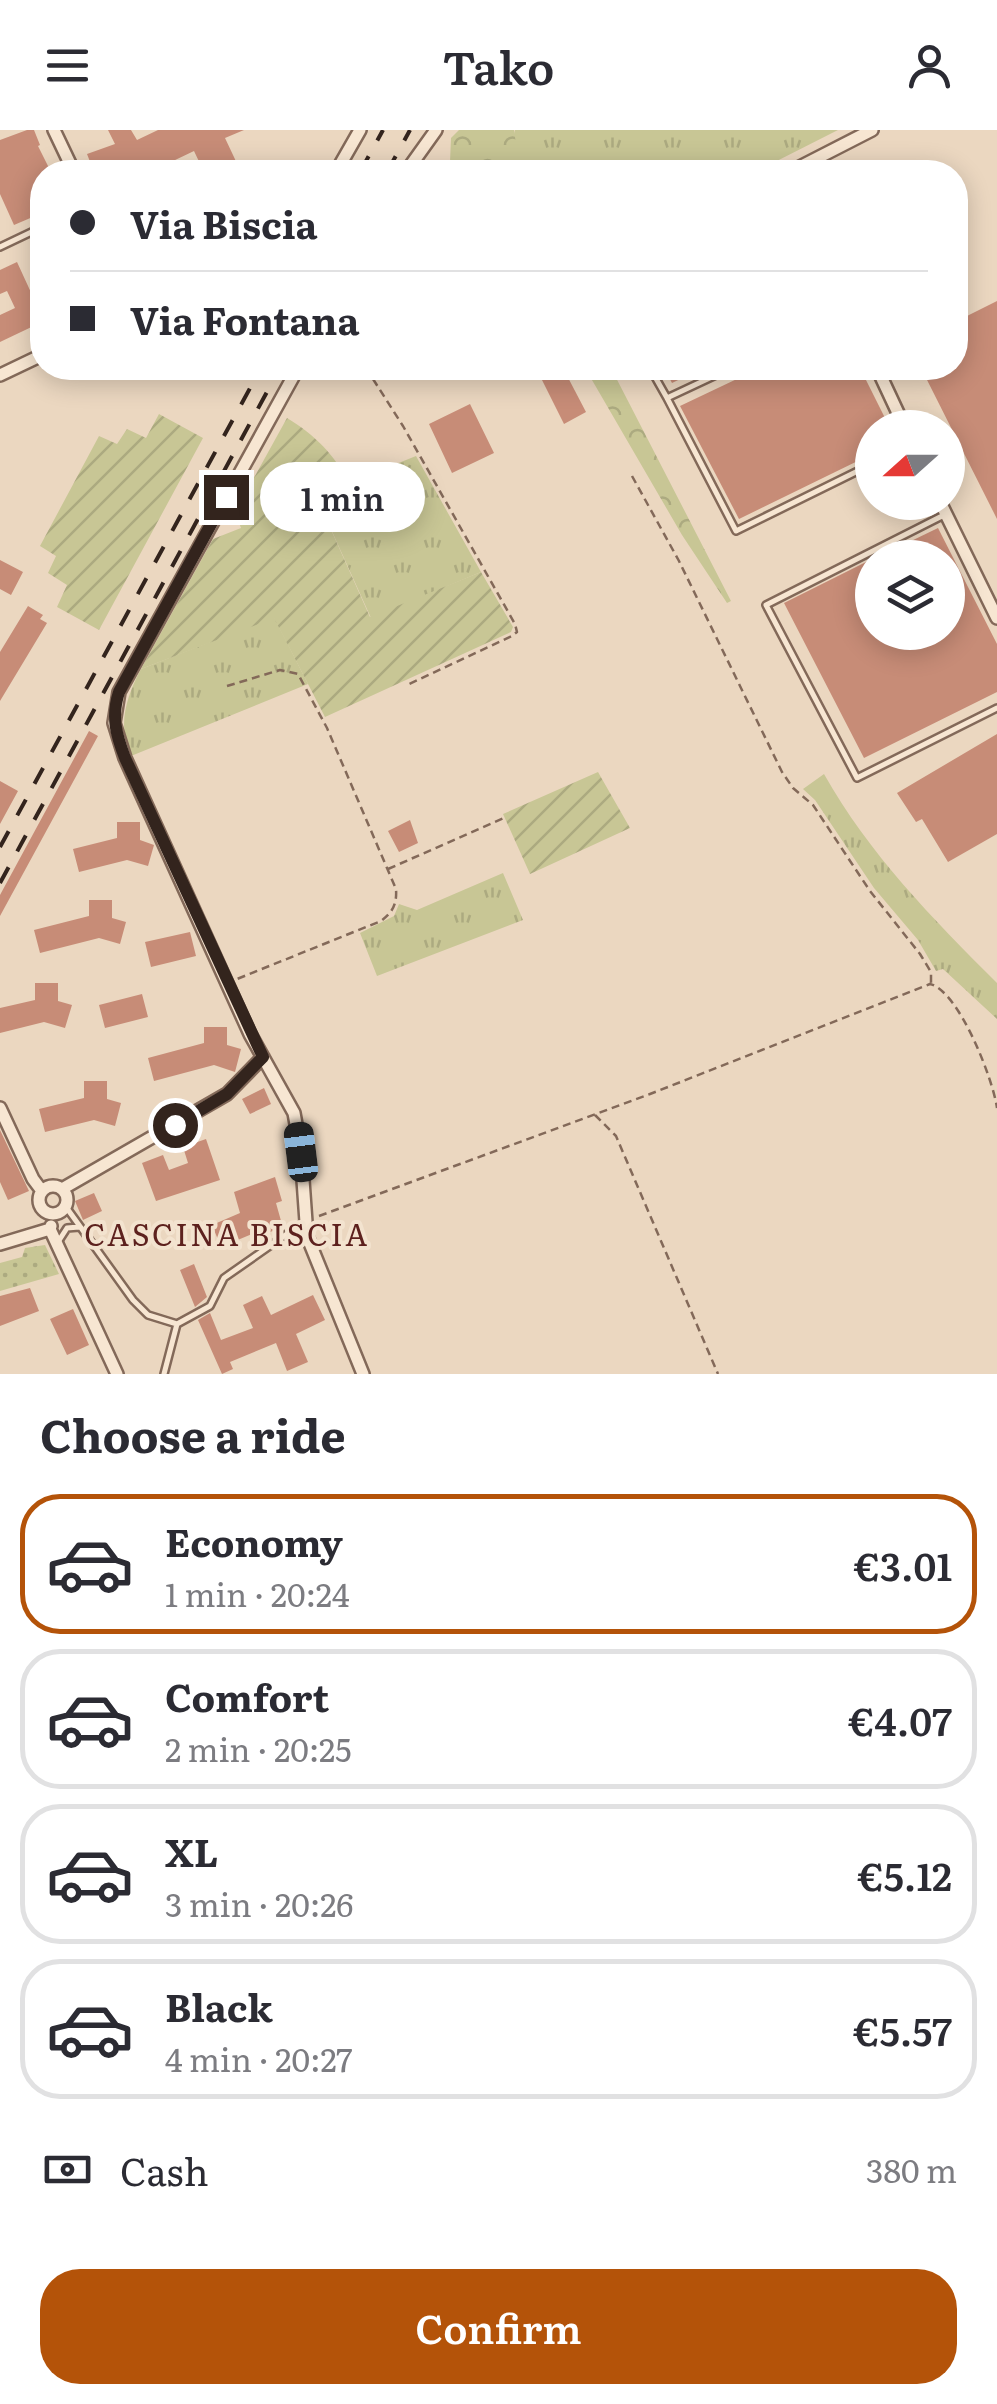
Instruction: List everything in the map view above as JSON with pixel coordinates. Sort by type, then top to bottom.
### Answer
[{"type":"street","points":[[54,130],[68,160]]},
{"type":"street","points":[[343,160],[360,130]]},
{"type":"street","points":[[415,160],[436,130]]},
{"type":"street","points":[[813,160],[872,130]]},
{"type":"street","points":[[0,375],[30,361]]},
{"type":"street","points":[[291,380],[119,692],[114,724],[125,758],[226,983],[285,1093],[298,1130],[304,1222],[363,1374]]},
{"type":"street","points":[[883,380],[897,410]]},
{"type":"street","points":[[949,520],[997,618]]},
{"type":"street","points":[[62,1189],[227,1094],[263,1057]]},
{"type":"street","points":[[0,1108],[33,1180],[42,1190]]},
{"type":"street","points":[[50,1186],[62,1189],[67,1197],[66,1207],[52,1214],[44,1211],[39,1203],[42,1190],[50,1186]]},
{"type":"street","points":[[52,1214],[50,1229],[117,1374]]},
{"type":"street","points":[[0,1244],[50,1229]]},
{"type":"lane","points":[[0,247],[30,233]]},
{"type":"lane","points":[[657,380],[736,531],[855,472]]},
{"type":"lane","points":[[667,398],[705,380]]},
{"type":"lane","points":[[921,520],[766,605],[857,778],[997,708]]},
{"type":"lane","points":[[66,1207],[133,1300],[148,1314],[177,1324]]},
{"type":"lane","points":[[164,1374],[177,1324],[210,1306],[224,1278],[304,1222]]},
{"type":"lane","points":[[57,1245],[67,1228],[79,1228]]},
{"type":"path","points":[[374,380],[413,442],[516,632],[407,685]]},
{"type":"path","points":[[632,476],[679,561],[782,772],[813,805],[870,891],[920,954],[931,972],[930,984]]},
{"type":"path","points":[[226,983],[389,915],[397,898],[328,728],[298,674],[280,670],[227,686]]},
{"type":"path","points":[[388,869],[506,818]]},
{"type":"path","points":[[304,1222],[595,1115],[930,984],[945,992],[971,1035],[988,1072],[997,1108]]},
{"type":"path","points":[[595,1115],[616,1136],[718,1374]]},
{"type":"green space","points":[[459,130],[514,130],[518,160],[450,160],[451,138]]},
{"type":"green space","points":[[515,130],[838,130],[779,160],[518,160]]},
{"type":"green space","points":[[592,380],[617,380],[731,601],[727,603],[682,535]]},
{"type":"green space","points":[[159,414],[203,438],[99,630],[57,607],[67,585],[48,573],[56,556],[40,546],[99,436],[117,444],[127,429],[146,438]]},
{"type":"green space","points":[[287,418],[323,446],[349,483],[316,496],[370,617],[481,572],[513,627],[511,632],[325,717],[274,618],[141,669],[213,539],[241,528],[235,512]]},
{"type":"green space","points":[[416,456],[481,572],[371,618],[316,496]]},
{"type":"green space","points":[[274,617],[308,684],[131,756],[125,712],[141,669]]},
{"type":"green space","points":[[598,772],[630,828],[530,874],[503,814]]},
{"type":"green space","points":[[824,774],[881,858],[997,983],[997,1019],[943,969],[936,971],[918,940],[874,888],[815,800],[803,789]]},
{"type":"green space","points":[[503,873],[523,920],[377,976],[360,933],[394,916],[399,904],[417,910]]},
{"type":"green space","points":[[45,1245],[59,1274],[0,1291],[0,1263],[22,1257],[25,1248]]},
{"type":"building","points":[[34,130],[45,160],[30,160],[30,218],[14,225],[0,194],[0,140]]},
{"type":"building","points":[[108,130],[131,130],[137,140],[158,130],[244,130],[225,138],[235,160],[198,160],[194,151],[175,160],[89,160],[87,154],[115,144]]},
{"type":"building","points":[[17,262],[30,290],[30,328],[0,342],[0,315],[15,308],[7,291],[0,294],[0,270]]},
{"type":"building","points":[[997,301],[997,519],[965,455],[965,410],[942,410],[927,380],[968,380],[968,316]]},
{"type":"building","points":[[542,380],[569,380],[586,412],[564,424]]},
{"type":"building","points":[[735,380],[866,380],[881,410],[855,410],[855,462],[739,519],[680,406]]},
{"type":"building","points":[[470,404],[494,453],[452,473],[429,424]]},
{"type":"building","points":[[938,528],[944,540],[913,540]]},
{"type":"building","points":[[0,560],[23,572],[11,595],[0,589]]},
{"type":"building","points":[[855,568],[855,650],[965,650],[965,581],[997,644],[997,692],[864,758],[784,603]]},
{"type":"building","points":[[28,606],[43,615],[40,619],[47,623],[0,701],[0,652]]},
{"type":"building","points":[[89,731],[98,736],[0,916],[0,895]]},
{"type":"building","points":[[997,734],[997,834],[948,862],[922,819],[916,822],[897,793]]},
{"type":"building","points":[[0,781],[18,791],[0,824]]},
{"type":"building","points":[[410,820],[418,843],[399,852],[388,831]]},
{"type":"building","points":[[117,822],[140,822],[140,840],[154,845],[148,866],[127,860],[79,872],[73,849],[117,838]]},
{"type":"building","points":[[89,900],[112,900],[112,918],[126,922],[120,944],[99,938],[40,953],[34,930],[89,916]]},
{"type":"building","points":[[190,932],[196,956],[151,967],[145,942]]},
{"type":"building","points":[[35,983],[58,983],[58,1001],[72,1005],[65,1028],[44,1022],[0,1033],[0,1008],[35,1000]]},
{"type":"building","points":[[142,994],[148,1017],[105,1028],[99,1005]]},
{"type":"building","points":[[204,1027],[227,1027],[227,1045],[241,1049],[235,1072],[214,1065],[154,1081],[148,1058],[204,1043]]},
{"type":"building","points":[[84,1081],[107,1081],[107,1099],[121,1103],[115,1126],[94,1120],[45,1132],[39,1109],[84,1098]]},
{"type":"building","points":[[264,1088],[271,1104],[250,1114],[242,1099]]},
{"type":"building","points":[[0,1130],[29,1191],[8,1200],[0,1182]]},
{"type":"building","points":[[206,1139],[220,1180],[156,1201],[142,1163],[163,1155],[169,1170],[188,1163],[183,1147]]},
{"type":"building","points":[[275,1177],[282,1201],[276,1203],[283,1228],[253,1237],[252,1234],[221,1247],[212,1225],[240,1213],[234,1192]]},
{"type":"building","points":[[94,1193],[102,1211],[83,1220],[75,1201]]},
{"type":"building","points":[[194,1264],[207,1297],[195,1307],[180,1270]]},
{"type":"building","points":[[30,1288],[39,1311],[0,1326],[0,1296]]},
{"type":"building","points":[[313,1295],[325,1320],[296,1334],[308,1362],[287,1371],[276,1343],[230,1362],[233,1369],[222,1374],[198,1320],[210,1313],[221,1340],[253,1328],[243,1305],[262,1296],[271,1315]]},
{"type":"building","points":[[73,1309],[89,1345],[67,1355],[50,1319]]},
{"type":"railway","points":[[367,160],[383,130]]},
{"type":"railway","points":[[394,160],[410,130]]},
{"type":"railway","points":[[0,847],[254,380]]},
{"type":"railway","points":[[0,883],[273,380]]},
{"type":"district","name":"CASCINA BISCIA","points":[[227,1236]]},
{"type":"route","points":[[175,1125],[227,1094],[263,1057],[125,758],[114,724],[114,707],[226,497]]}]
